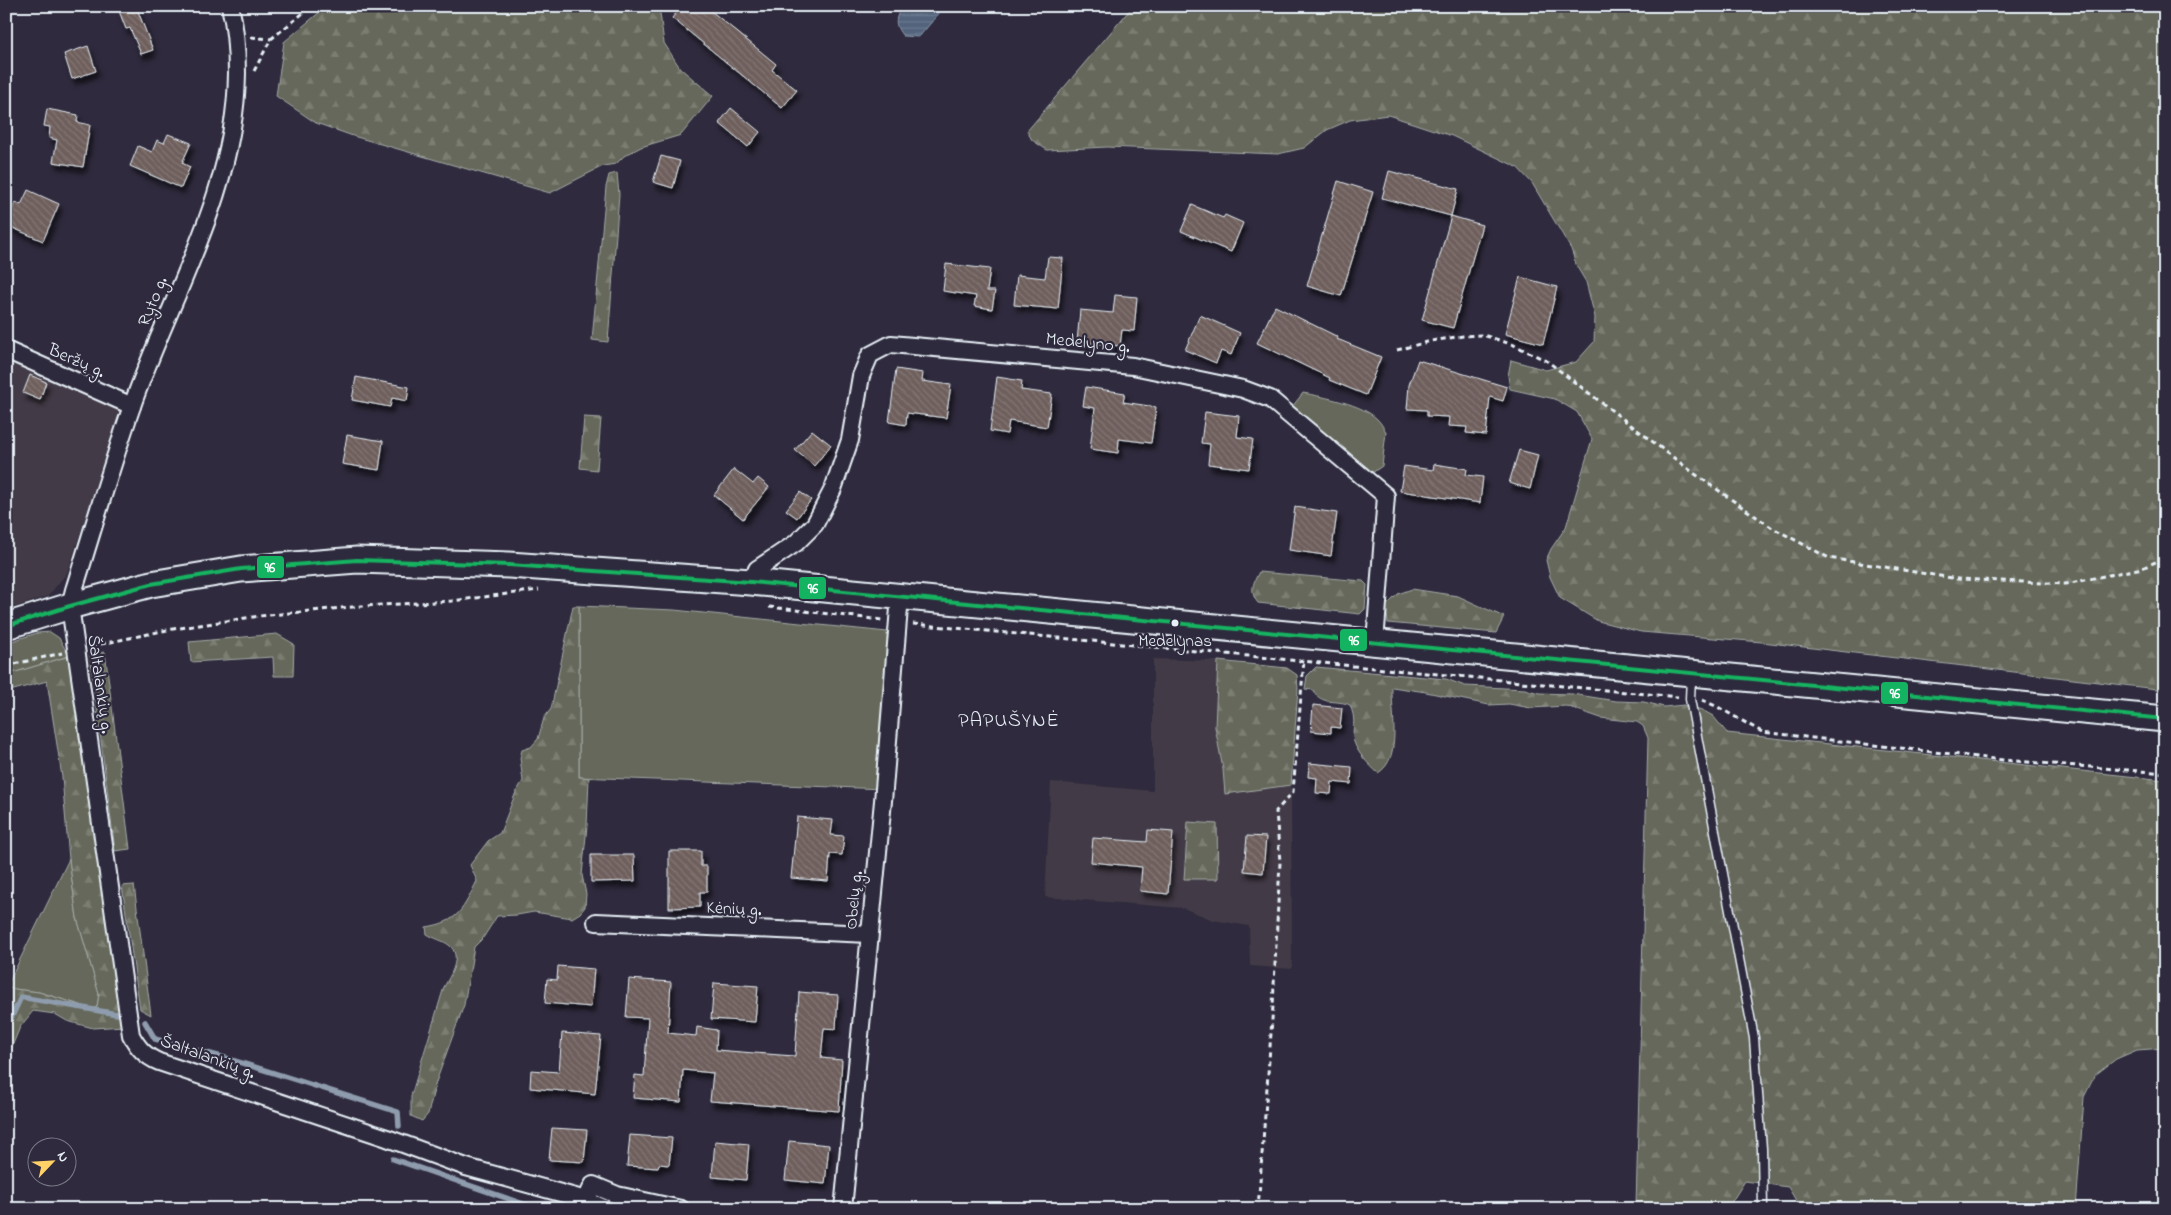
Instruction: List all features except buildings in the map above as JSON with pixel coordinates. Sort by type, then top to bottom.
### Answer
[{"type":"main road","points":[[6,626],[151,584],[241,569],[357,560],[510,565],[751,582],[2165,719]]},
{"type":"street","name":"Ryto g.","points":[[70,606],[132,406],[217,191],[229,150],[237,85],[237,35],[230,6]]},
{"type":"street","name":"Medelyno g.","points":[[751,582],[757,569],[796,542],[815,524],[833,488],[850,440],[861,376],[870,355],[891,344],[1133,366],[1244,389],[1270,399],[1386,496],[1375,643]]},
{"type":"street","name":"Beržų g.","points":[[6,350],[132,406]]},
{"type":"street","name":"Obelų g.","points":[[843,1209],[883,800],[900,596]]},
{"type":"street","name":"Šaltalankių g.","points":[[70,606],[131,1035],[137,1046],[148,1057],[158,1062],[387,1138],[466,1167],[586,1200],[606,1209]]},
{"type":"street","name":"Kėnių g.","points":[[596,922],[869,934]]},
{"type":"street","points":[[586,1200],[593,1185],[617,1195],[681,1209]]},
{"type":"lane","points":[[1691,674],[1690,698],[1754,1038],[1762,1149],[1763,1209]]},
{"type":"path","points":[[254,72],[271,39],[312,6]]},
{"type":"path","points":[[1397,350],[1431,340],[1463,336],[1482,336],[1514,345],[1547,361],[1695,474],[1771,527],[1829,558],[1958,579],[2066,584],[2142,568],[2165,558]]},
{"type":"path","points":[[6,666],[167,630],[259,616],[362,606],[452,601],[544,589]]},
{"type":"path","points":[[761,606],[898,622],[1690,698],[1716,706],[1762,732],[2003,760],[2165,773]]},
{"type":"path","points":[[1258,1209],[1280,862],[1276,811],[1293,792],[1305,636]]},
{"type":"shaded area","points":[[6,350],[124,402],[67,573],[48,596],[6,610]]},
{"type":"shaded area","points":[[1153,659],[1218,661],[1215,727],[1223,769],[1225,793],[1291,785],[1292,969],[1250,966],[1249,926],[1213,920],[1183,908],[1045,897],[1051,782],[1153,791]]},
{"type":"green space","points":[[327,6],[659,6],[664,43],[680,68],[713,96],[681,135],[641,147],[624,156],[616,164],[603,166],[550,193],[353,136],[316,123],[276,96],[284,42]]},
{"type":"green space","points":[[1133,6],[2165,6],[2165,690],[1762,642],[1641,632],[1598,621],[1560,598],[1550,577],[1546,560],[1566,527],[1592,439],[1577,412],[1555,399],[1510,389],[1508,376],[1511,360],[1546,370],[1576,362],[1594,342],[1595,317],[1586,282],[1577,267],[1571,249],[1532,183],[1517,167],[1452,136],[1388,115],[1350,120],[1327,130],[1304,148],[1278,154],[1107,147],[1047,150],[1032,140],[1027,131]]},
{"type":"green space","points":[[617,173],[619,194],[608,342],[592,340],[606,187],[609,175]]},
{"type":"green space","points":[[1303,393],[1353,405],[1377,419],[1386,432],[1382,466],[1372,473],[1292,407]]},
{"type":"green space","points":[[584,417],[601,418],[597,470],[580,468]]},
{"type":"green space","points":[[1259,572],[1363,581],[1367,585],[1365,609],[1360,614],[1258,603],[1255,599],[1253,588]]},
{"type":"green space","points":[[1412,589],[1458,596],[1504,617],[1496,633],[1388,623],[1386,606],[1398,594]]},
{"type":"green space","points":[[573,606],[579,606],[579,777],[589,778],[582,875],[586,894],[585,907],[572,918],[534,912],[497,916],[483,938],[474,947],[464,1005],[436,1082],[428,1114],[422,1121],[411,1116],[411,1096],[444,987],[452,972],[455,960],[453,950],[449,945],[427,934],[426,927],[446,922],[459,913],[477,881],[470,865],[488,841],[500,833],[516,792],[523,781],[520,758],[522,750],[531,747],[538,739],[544,718],[551,709]]},
{"type":"green space","points":[[579,606],[674,610],[897,633],[884,789],[579,777]]},
{"type":"green space","points":[[50,632],[59,638],[69,656],[6,675],[6,643],[37,633]]},
{"type":"green space","points":[[277,634],[294,644],[293,676],[274,676],[273,657],[191,662],[189,642]]},
{"type":"green space","points":[[105,652],[130,849],[115,851],[90,654]]},
{"type":"green space","points":[[69,656],[124,1026],[93,1028],[67,1021],[55,1014],[33,1011],[20,1027],[6,1061],[6,988],[39,992],[93,1009],[97,1007],[99,994],[77,918],[69,859],[62,777],[47,681],[6,692],[6,675]]},
{"type":"green space","points":[[1218,661],[1287,668],[1297,675],[1298,689],[1291,785],[1225,794],[1223,769],[1215,727]]},
{"type":"green space","points":[[1316,667],[1446,679],[1465,686],[1525,689],[1539,693],[1572,694],[1616,701],[1644,702],[1664,707],[1684,705],[1702,710],[1713,716],[1727,733],[2165,780],[2165,1048],[2137,1050],[2116,1059],[2095,1075],[2084,1097],[2076,1209],[1801,1209],[1788,1187],[1745,1181],[1727,1209],[1639,1209],[1636,1206],[1648,738],[1643,726],[1637,722],[1601,718],[1566,706],[1531,708],[1509,704],[1489,705],[1392,687],[1393,746],[1391,757],[1386,766],[1378,773],[1366,762],[1356,747],[1353,737],[1354,718],[1350,705],[1325,700],[1316,695],[1313,690],[1305,689],[1307,676]]},
{"type":"green space","points":[[1188,822],[1217,824],[1218,879],[1184,879]]},
{"type":"green space","points":[[69,859],[77,918],[99,994],[97,1007],[93,1009],[39,992],[6,988]]},
{"type":"green space","points":[[134,885],[151,1015],[140,1009],[122,886]]},
{"type":"water","points":[[903,6],[945,6],[919,37],[903,36],[898,28],[896,21]]},
{"type":"waterway","points":[[6,10],[19,6]]},
{"type":"waterway","points":[[6,1029],[21,997],[117,1014]]},
{"type":"waterway","points":[[145,1022],[155,1039],[229,1059],[398,1112],[399,1126]]},
{"type":"waterway","points":[[393,1159],[538,1209]]},
{"type":"transit line","name":"96","points":[[6,626],[151,584],[241,569],[357,560],[509,565],[751,582],[2165,719]]},
{"type":"place","name":"Medelynas","points":[[1175,623]]},
{"type":"district","name":"PAPUŠYNĖ","points":[[1009,719]]}]
